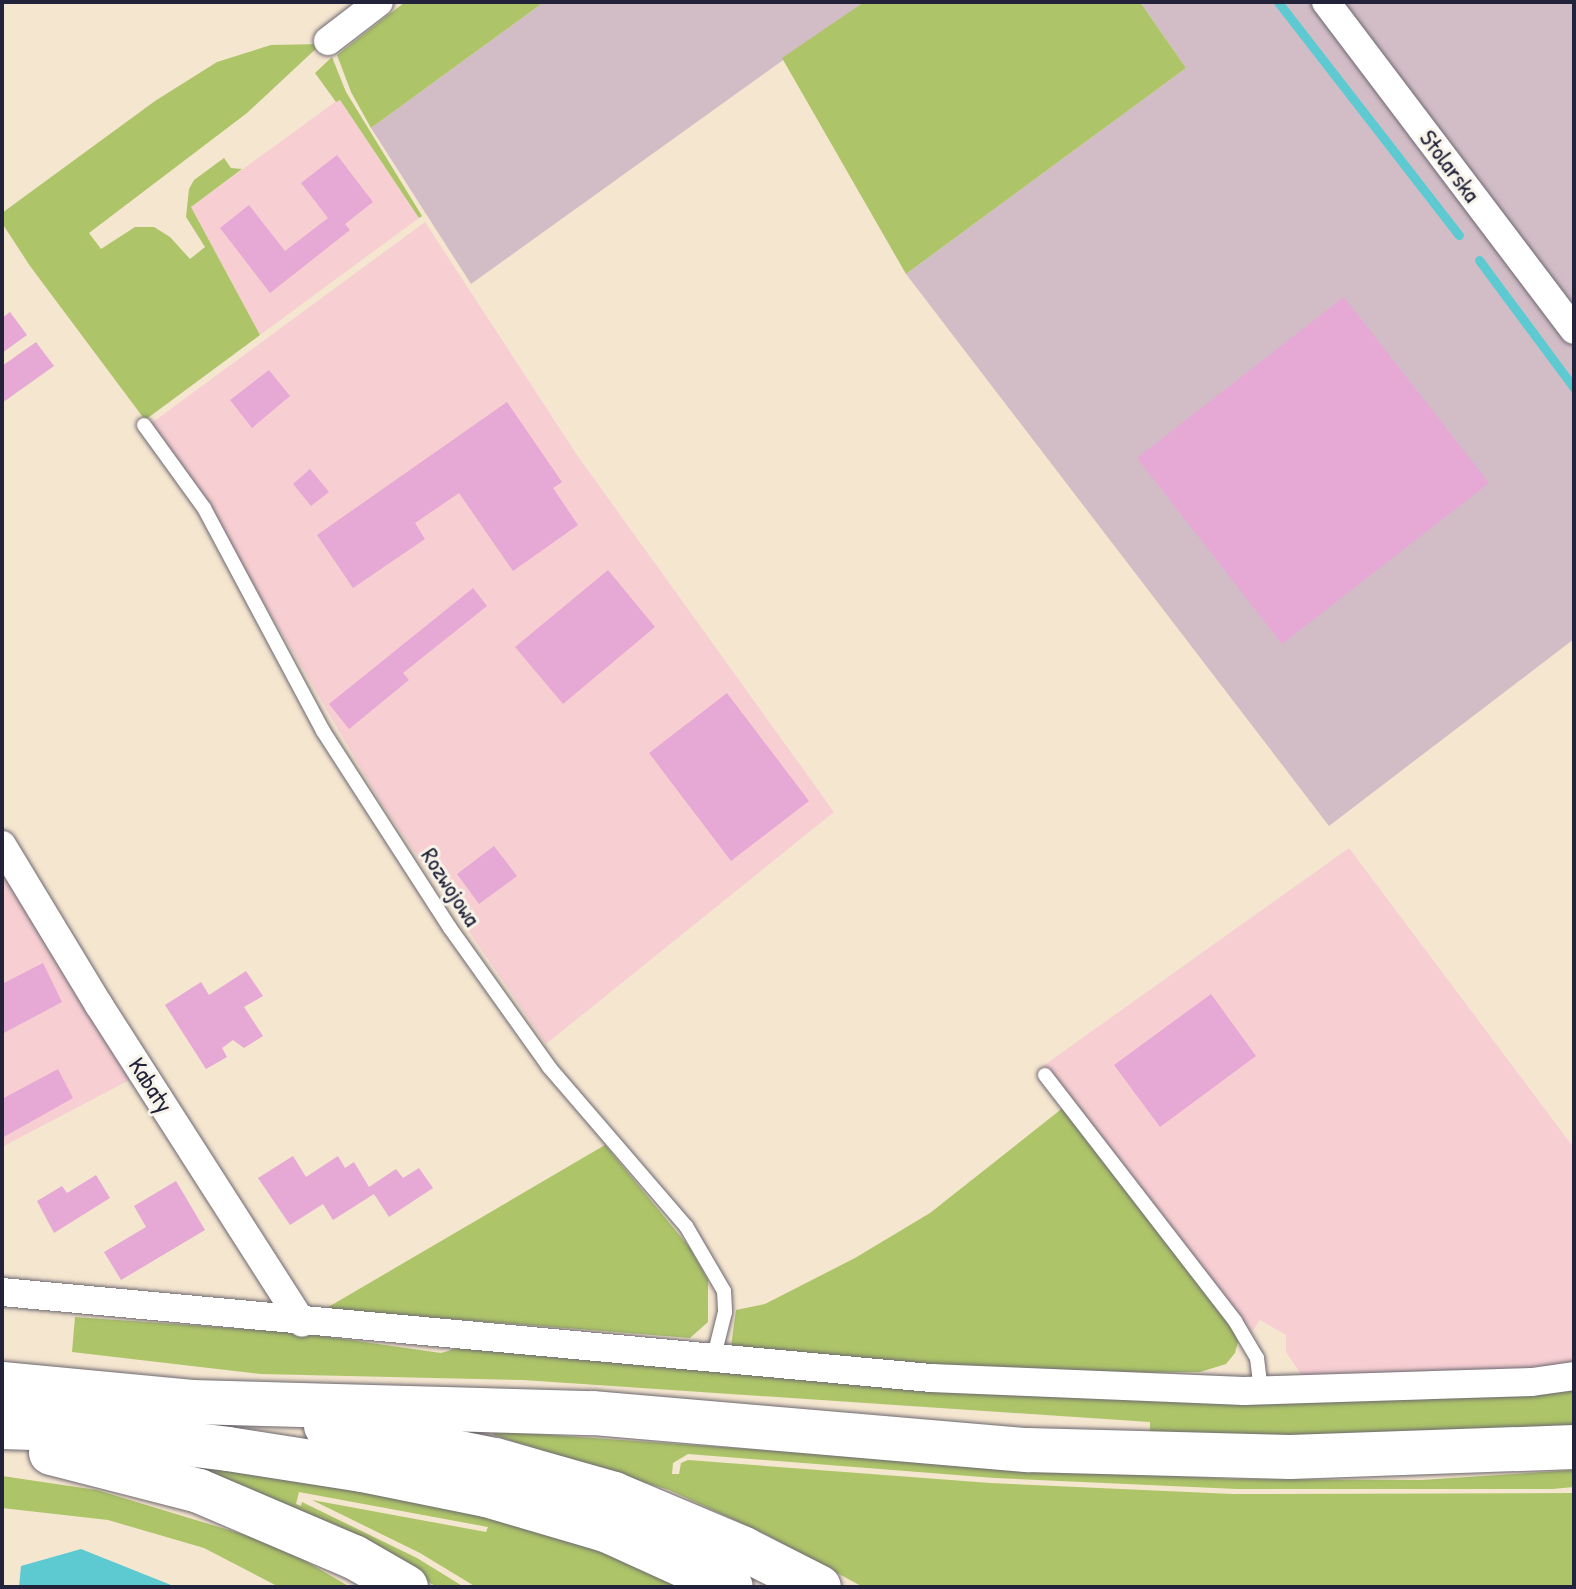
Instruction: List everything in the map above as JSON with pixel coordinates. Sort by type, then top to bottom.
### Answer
[{"type":"highway","points":[[2,1384],[192,1402],[593,1413],[1027,1450],[1176,1456],[1432,1454],[1574,1447]]},
{"type":"highway","points":[[192,1402],[495,1460],[614,1494],[744,1549],[819,1587]]},
{"type":"highway","points":[[2,1427],[63,1429],[228,1449],[362,1470],[486,1495],[606,1530],[731,1587]]},
{"type":"highway","points":[[2,1443],[87,1460],[199,1491],[354,1557],[406,1587]]},
{"type":"street","points":[[328,41],[379,2]]},
{"type":"street","name":"Stolarska","points":[[1326,2],[1574,330]]},
{"type":"street","name":"Kabaty","points":[[2,845],[99,1005],[302,1323]]},
{"type":"street","points":[[2,1292],[302,1323],[714,1356],[931,1378],[1261,1391],[1532,1382],[1574,1376]]},
{"type":"lane","name":"Rozwojowa","points":[[144,425],[204,508],[323,731],[450,928],[549,1067],[686,1226],[724,1291],[725,1312],[714,1356]]},
{"type":"lane","points":[[1045,1075],[1235,1321],[1257,1358],[1261,1391]]},
{"type":"shaded area","points":[[544,2],[864,2],[471,284],[371,128]]},
{"type":"shaded area","points":[[1140,2],[1574,2],[1574,639],[1329,826],[906,274],[1186,68]]},
{"type":"shaded area","points":[[339,99],[419,218],[260,335],[191,207]]},
{"type":"shaded area","points":[[425,222],[577,455],[834,812],[546,1044],[381,803],[204,500],[149,425]]},
{"type":"shaded area","points":[[1349,848],[1574,1148],[1574,1371],[1303,1377],[1286,1352],[1286,1335],[1260,1320],[1252,1332],[1043,1066]]},
{"type":"shaded area","points":[[2,859],[141,1074],[2,1147]]},
{"type":"green space","points":[[405,2],[544,2],[371,128],[351,92],[337,55]]},
{"type":"green space","points":[[864,2],[1140,2],[1186,68],[906,274],[782,58]]},
{"type":"green space","points":[[321,44],[247,113],[89,233],[101,249],[135,227],[154,227],[170,237],[190,259],[205,247],[186,217],[189,189],[194,180],[224,158],[231,168],[242,169],[191,207],[260,335],[145,420],[30,266],[2,223],[2,213],[155,101],[217,62],[271,45]]},
{"type":"green space","points":[[332,57],[346,92],[422,216],[419,218],[340,100],[336,102],[315,73]]},
{"type":"green space","points":[[1064,1107],[1234,1329],[1238,1342],[1235,1353],[1226,1364],[1200,1372],[1010,1374],[731,1346],[736,1310],[765,1304],[855,1258],[930,1213]]},
{"type":"green space","points":[[605,1145],[690,1248],[708,1280],[708,1322],[690,1338],[325,1309]]},
{"type":"green space","points":[[75,1317],[301,1333],[441,1353],[483,1341],[1183,1401],[1309,1403],[1528,1393],[1574,1387],[1574,1431],[1540,1435],[1150,1436],[1150,1422],[523,1380],[261,1374],[72,1352]]},
{"type":"green space","points":[[494,1431],[1031,1469],[1234,1479],[1422,1480],[1574,1470],[1574,1487],[1552,1489],[1237,1489],[995,1478],[688,1454],[673,1463],[672,1474],[679,1474],[681,1463],[688,1460],[990,1483],[1232,1494],[1574,1493],[1574,1587],[863,1587],[765,1534],[669,1490],[493,1435]]},
{"type":"green space","points":[[174,1464],[319,1481],[428,1500],[544,1531],[693,1587],[476,1587],[420,1553],[312,1500],[486,1532],[488,1527],[299,1492],[296,1504],[301,1506],[302,1502],[417,1558],[464,1587],[437,1587],[408,1570]]},
{"type":"green space","points":[[2,1476],[97,1490],[278,1545],[350,1587],[279,1587],[204,1548],[108,1520],[2,1508]]},
{"type":"water","points":[[81,1549],[176,1587],[19,1587],[21,1566]]},
{"type":"building","points":[[337,155],[373,202],[345,224],[350,230],[270,293],[220,228],[249,205],[285,251],[328,218],[301,183]]},
{"type":"building","points":[[1344,297],[1489,483],[1282,644],[1137,458]]},
{"type":"building","points":[[10,312],[27,335],[2,353],[2,318]]},
{"type":"building","points":[[36,342],[54,366],[2,403],[2,366]]},
{"type":"building","points":[[269,370],[290,396],[252,428],[230,400]]},
{"type":"building","points":[[507,402],[562,482],[553,488],[578,525],[513,571],[459,493],[415,523],[425,539],[353,588],[317,535]]},
{"type":"building","points":[[310,469],[329,492],[311,506],[293,484]]},
{"type":"building","points":[[608,570],[655,627],[563,704],[515,647]]},
{"type":"building","points":[[473,588],[487,606],[403,673],[409,680],[349,729],[329,704]]},
{"type":"building","points":[[727,693],[809,801],[731,861],[649,753]]},
{"type":"building","points":[[494,846],[517,876],[479,904],[457,874]]},
{"type":"building","points":[[43,963],[62,1002],[2,1034],[2,984]]},
{"type":"building","points":[[246,971],[263,996],[244,1007],[263,1036],[244,1048],[233,1040],[222,1048],[227,1057],[206,1069],[165,1005],[201,982],[209,995]]},
{"type":"building","points":[[1211,994],[1256,1056],[1160,1127],[1114,1065]]},
{"type":"building","points":[[58,1069],[73,1098],[2,1138],[2,1099]]},
{"type":"building","points":[[293,1156],[306,1177],[338,1156],[345,1168],[354,1162],[369,1187],[396,1169],[403,1178],[419,1168],[433,1188],[389,1217],[374,1194],[333,1220],[323,1204],[290,1225],[258,1178]]},
{"type":"building","points":[[96,1175],[110,1198],[54,1233],[37,1201],[62,1186],[67,1193]]},
{"type":"building","points":[[176,1181],[205,1230],[121,1280],[104,1252],[146,1227],[134,1206]]},
{"type":"waterway","points":[[1278,2],[1459,235]]},
{"type":"waterway","points":[[1479,260],[1574,388]]}]
